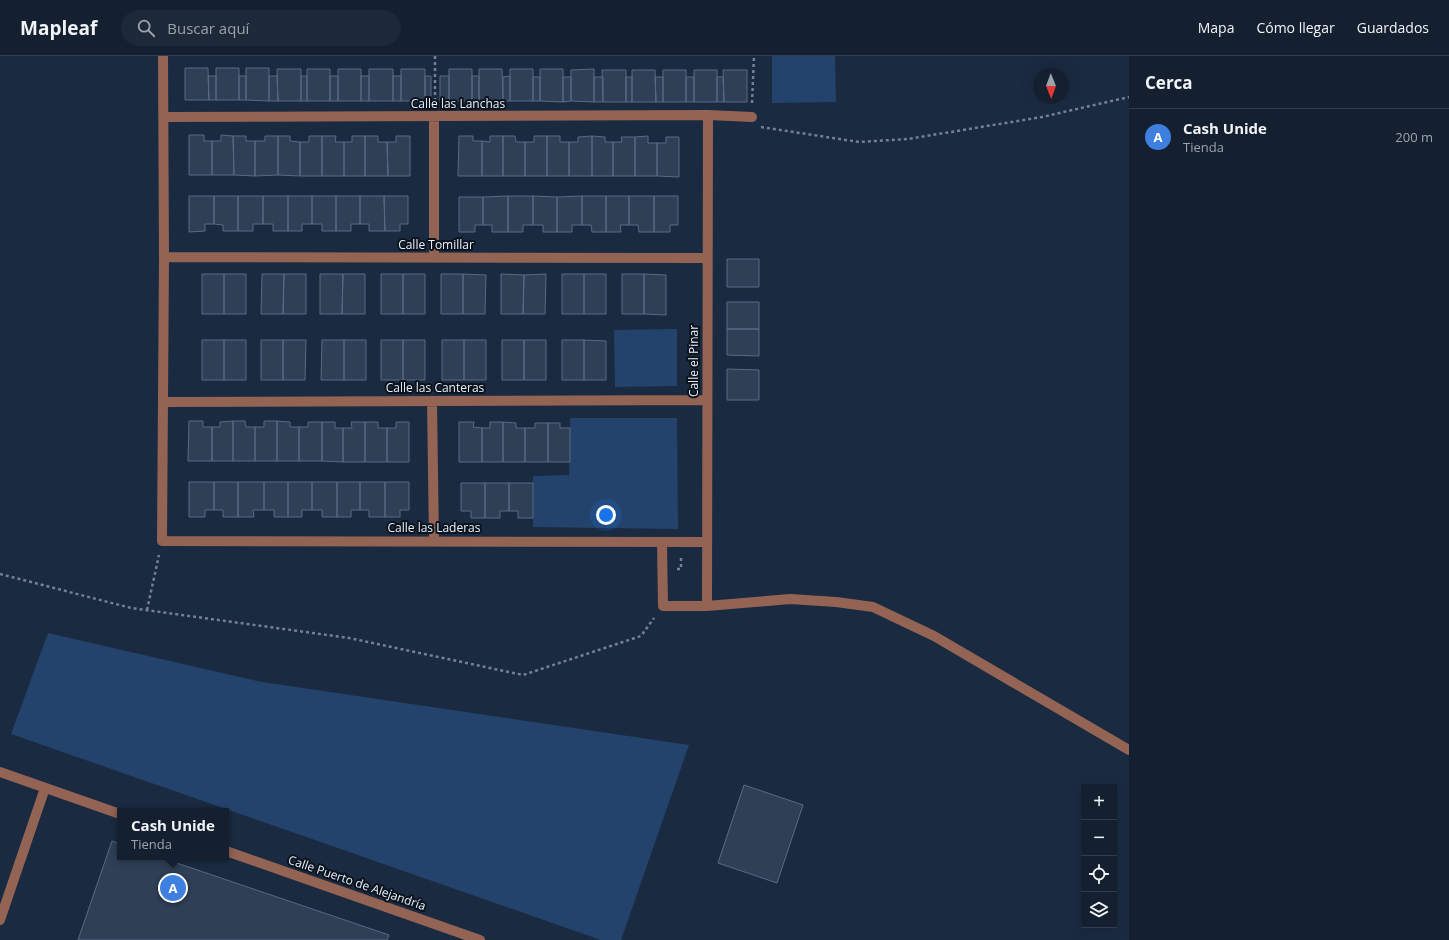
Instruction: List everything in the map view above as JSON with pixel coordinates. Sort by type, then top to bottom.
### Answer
[{"type":"street","points":[[162,540],[164,257],[163,56]]},
{"type":"street","name":"Calle las Lanchas","points":[[164,117],[708,115],[752,117]]},
{"type":"street","name":"Calle el Pinar","points":[[707,606],[708,115]]},
{"type":"street","points":[[434,117],[434,258]]},
{"type":"street","name":"Calle Tomillar","points":[[164,257],[707,258]]},
{"type":"street","name":"Calle las Canteras","points":[[163,402],[707,400]]},
{"type":"street","points":[[432,401],[434,541]]},
{"type":"street","name":"Calle las Laderas","points":[[162,540],[706,542]]},
{"type":"street","points":[[662,542],[663,606],[707,606],[790,599],[836,602],[873,607],[934,636],[1129,750]]},
{"type":"street","points":[[0,772],[117,813]]},
{"type":"street","points":[[0,920],[45,788]]},
{"type":"street","name":"Calle Puerto de Alejandría","points":[[229,852],[480,940]]},
{"type":"path","points":[[434,56],[434,103]]},
{"type":"path","points":[[754,56],[752,125],[858,142],[908,139],[984,127],[1042,117],[1129,97]]},
{"type":"path","points":[[147,611],[162,540]]},
{"type":"path","points":[[676,569],[681,568],[681,554]]},
{"type":"path","points":[[0,574],[131,608],[349,638],[523,675],[641,636],[663,606]]},
{"type":"shaded area","points":[[772,56],[835,56],[836,102],[772,103]]},
{"type":"shaded area","points":[[677,329],[677,386],[615,387],[614,330]]},
{"type":"shaded area","points":[[570,418],[677,418],[678,529],[533,527],[533,476],[569,475]]},
{"type":"shaded area","points":[[48,633],[262,682],[689,745],[621,940],[601,940],[229,810],[229,808],[223,808],[11,734]]},
{"type":"building","points":[[185,68],[208,68],[209,100],[185,100]]},
{"type":"building","points":[[216,68],[239,68],[239,100],[216,100]]},
{"type":"building","points":[[246,68],[269,68],[269,101],[246,100]]},
{"type":"building","points":[[277,69],[301,69],[301,101],[278,101]]},
{"type":"building","points":[[307,69],[330,69],[330,101],[307,101]]},
{"type":"building","points":[[338,69],[361,69],[361,101],[338,101]]},
{"type":"building","points":[[369,69],[393,69],[393,101],[369,101]]},
{"type":"building","points":[[401,69],[425,69],[425,101],[401,101]]},
{"type":"building","points":[[449,69],[472,69],[472,101],[449,101]]},
{"type":"building","points":[[479,69],[502,69],[503,101],[479,101]]},
{"type":"building","points":[[510,69],[533,69],[533,101],[510,101]]},
{"type":"building","points":[[540,69],[563,69],[563,102],[540,101]]},
{"type":"building","points":[[594,69],[594,102],[571,101],[571,70]]},
{"type":"building","points":[[602,70],[626,70],[626,102],[603,102]]},
{"type":"building","points":[[632,70],[655,70],[656,102],[632,102]]},
{"type":"building","points":[[663,70],[686,70],[686,102],[663,102]]},
{"type":"building","points":[[694,70],[717,70],[717,102],[694,102]]},
{"type":"building","points":[[723,70],[747,70],[747,102],[724,102]]},
{"type":"building","points":[[208,76],[216,76],[216,100],[209,100]]},
{"type":"building","points":[[239,76],[246,76],[246,100],[239,100]]},
{"type":"building","points":[[269,76],[277,76],[278,101],[269,101]]},
{"type":"building","points":[[301,76],[307,76],[307,101],[301,101]]},
{"type":"building","points":[[330,76],[338,76],[338,101],[330,101]]},
{"type":"building","points":[[361,76],[369,76],[369,101],[361,101]]},
{"type":"building","points":[[393,76],[401,76],[401,101],[393,101]]},
{"type":"building","points":[[425,76],[431,76],[431,101],[425,101]]},
{"type":"building","points":[[440,76],[449,76],[449,101],[440,101]]},
{"type":"building","points":[[472,76],[479,76],[479,101],[472,101]]},
{"type":"building","points":[[510,76],[510,101],[503,101],[503,77]]},
{"type":"building","points":[[533,77],[540,77],[540,101],[533,101]]},
{"type":"building","points":[[563,77],[571,77],[571,101],[563,102]]},
{"type":"building","points":[[594,77],[603,77],[603,102],[594,102]]},
{"type":"building","points":[[626,77],[632,77],[632,102],[626,102]]},
{"type":"building","points":[[655,77],[663,77],[663,102],[656,102]]},
{"type":"building","points":[[686,77],[694,77],[694,102],[686,102]]},
{"type":"building","points":[[717,77],[723,77],[724,102],[717,102]]},
{"type":"building","points":[[189,135],[204,135],[204,141],[212,141],[212,175],[189,175]]},
{"type":"building","points":[[221,135],[233,136],[234,175],[212,175],[212,141],[221,141]]},
{"type":"building","points":[[233,136],[246,136],[246,141],[255,141],[255,176],[234,175]]},
{"type":"building","points":[[265,136],[278,136],[278,175],[255,176],[255,141],[265,141]]},
{"type":"building","points":[[278,136],[290,136],[290,141],[300,142],[300,176],[278,175]]},
{"type":"building","points":[[309,136],[322,136],[322,176],[300,176],[300,142],[309,142]]},
{"type":"building","points":[[322,136],[336,136],[335,142],[344,142],[344,176],[322,176]]},
{"type":"building","points":[[352,136],[365,136],[365,176],[344,176],[344,142],[352,142]]},
{"type":"building","points":[[365,136],[378,136],[378,142],[387,142],[388,176],[365,176]]},
{"type":"building","points":[[396,136],[410,136],[410,176],[388,176],[387,142],[396,142]]},
{"type":"building","points":[[459,136],[473,136],[473,141],[482,141],[482,176],[458,176]]},
{"type":"building","points":[[490,136],[503,136],[503,176],[482,176],[482,141],[490,142]]},
{"type":"building","points":[[503,136],[515,136],[516,142],[525,142],[525,176],[503,176]]},
{"type":"building","points":[[534,136],[547,136],[547,176],[525,176],[525,142],[534,142]]},
{"type":"building","points":[[547,136],[560,136],[560,142],[569,142],[569,176],[547,176]]},
{"type":"building","points":[[592,136],[605,137],[605,142],[613,142],[613,176],[592,176]]},
{"type":"building","points":[[592,136],[592,176],[569,176],[569,142],[578,142],[578,137]]},
{"type":"building","points":[[648,136],[648,143],[657,143],[657,176],[635,176],[635,137]]},
{"type":"building","points":[[621,137],[635,137],[635,176],[613,176],[613,142],[622,142]]},
{"type":"building","points":[[666,137],[679,137],[679,177],[657,176],[657,143],[666,143]]},
{"type":"building","points":[[189,196],[214,196],[214,224],[205,224],[205,231],[189,232]]},
{"type":"building","points":[[214,196],[238,196],[238,231],[223,231],[223,225],[214,224]]},
{"type":"building","points":[[238,196],[263,196],[263,224],[253,224],[253,231],[238,231]]},
{"type":"building","points":[[263,196],[288,196],[288,231],[273,231],[273,224],[263,224]]},
{"type":"building","points":[[288,196],[312,196],[312,224],[302,224],[302,231],[288,231]]},
{"type":"building","points":[[312,196],[336,196],[336,231],[322,231],[322,224],[312,224]]},
{"type":"building","points":[[336,196],[360,196],[360,224],[351,224],[351,231],[336,231]]},
{"type":"building","points":[[360,196],[384,196],[385,231],[369,231],[369,224],[360,224]]},
{"type":"building","points":[[384,196],[408,196],[408,224],[400,224],[400,231],[385,231]]},
{"type":"building","points":[[508,196],[533,196],[533,225],[523,225],[523,232],[508,232]]},
{"type":"building","points":[[508,196],[508,232],[492,232],[492,225],[483,225],[483,197]]},
{"type":"building","points":[[533,196],[557,197],[557,232],[543,232],[543,225],[533,225]]},
{"type":"building","points":[[582,196],[606,196],[606,232],[592,232],[591,225],[582,225]]},
{"type":"building","points":[[582,196],[582,225],[572,225],[572,232],[557,232],[557,197]]},
{"type":"building","points":[[606,196],[629,196],[629,225],[620,225],[621,232],[606,232]]},
{"type":"building","points":[[629,196],[654,196],[654,232],[639,232],[638,225],[629,225]]},
{"type":"building","points":[[654,196],[678,196],[678,225],[670,225],[670,232],[654,232]]},
{"type":"building","points":[[459,197],[483,197],[483,225],[475,225],[475,232],[459,232]]},
{"type":"building","points":[[727,259],[759,259],[759,287],[727,287]]},
{"type":"building","points":[[202,274],[224,274],[224,314],[202,314]]},
{"type":"building","points":[[224,274],[246,274],[246,314],[224,314]]},
{"type":"building","points":[[262,274],[284,274],[283,314],[261,314]]},
{"type":"building","points":[[284,274],[306,274],[306,314],[283,314]]},
{"type":"building","points":[[320,274],[343,274],[342,314],[320,314]]},
{"type":"building","points":[[343,274],[365,274],[365,314],[342,314]]},
{"type":"building","points":[[381,274],[403,274],[403,314],[381,314]]},
{"type":"building","points":[[403,274],[425,274],[425,314],[403,314]]},
{"type":"building","points":[[441,274],[463,274],[463,314],[441,314]]},
{"type":"building","points":[[463,274],[486,275],[485,314],[463,314]]},
{"type":"building","points":[[501,274],[524,275],[523,314],[501,314]]},
{"type":"building","points":[[546,274],[545,314],[523,314],[524,275]]},
{"type":"building","points":[[562,274],[584,274],[584,314],[562,314]]},
{"type":"building","points":[[584,274],[606,274],[606,314],[584,314]]},
{"type":"building","points":[[622,274],[644,274],[644,314],[622,314]]},
{"type":"building","points":[[644,274],[666,275],[666,315],[644,314]]},
{"type":"building","points":[[727,302],[759,302],[759,329],[727,329]]},
{"type":"building","points":[[727,329],[759,329],[759,356],[727,355]]},
{"type":"building","points":[[202,340],[224,340],[224,380],[202,380]]},
{"type":"building","points":[[224,340],[246,340],[246,380],[224,380]]},
{"type":"building","points":[[261,340],[283,340],[283,380],[261,380]]},
{"type":"building","points":[[283,340],[306,340],[305,380],[283,380]]},
{"type":"building","points":[[322,340],[344,340],[344,380],[321,380]]},
{"type":"building","points":[[344,340],[366,340],[366,380],[344,380]]},
{"type":"building","points":[[381,340],[403,340],[403,380],[381,380]]},
{"type":"building","points":[[403,340],[425,340],[425,380],[403,380]]},
{"type":"building","points":[[442,340],[464,340],[464,380],[442,380]]},
{"type":"building","points":[[464,340],[486,340],[486,380],[464,380]]},
{"type":"building","points":[[502,340],[524,340],[524,380],[502,380]]},
{"type":"building","points":[[524,340],[546,340],[546,380],[524,380]]},
{"type":"building","points":[[562,340],[584,340],[584,380],[562,380]]},
{"type":"building","points":[[584,340],[606,341],[606,380],[584,380]]},
{"type":"building","points":[[727,369],[759,370],[759,400],[727,400]]},
{"type":"building","points":[[189,421],[203,421],[203,427],[212,427],[212,461],[188,461]]},
{"type":"building","points":[[233,421],[233,461],[212,461],[212,427],[220,427],[220,422]]},
{"type":"building","points":[[233,421],[245,421],[246,427],[255,427],[255,461],[233,461]]},
{"type":"building","points":[[264,421],[277,421],[277,461],[255,461],[255,427],[264,427]]},
{"type":"building","points":[[277,421],[290,422],[290,427],[299,427],[299,461],[277,461]]},
{"type":"building","points":[[308,422],[322,422],[322,461],[299,461],[299,427],[308,427]]},
{"type":"building","points":[[322,422],[335,422],[335,428],[343,428],[343,462],[322,461]]},
{"type":"building","points":[[351,422],[365,422],[365,462],[343,462],[343,428],[352,428]]},
{"type":"building","points":[[365,422],[378,422],[378,428],[387,428],[387,462],[365,462]]},
{"type":"building","points":[[396,422],[409,422],[409,462],[387,462],[387,428],[396,428]]},
{"type":"building","points":[[459,422],[474,422],[473,427],[482,428],[482,462],[459,462]]},
{"type":"building","points":[[490,422],[503,422],[503,462],[482,462],[482,428],[490,428]]},
{"type":"building","points":[[503,422],[516,423],[516,428],[525,428],[525,462],[503,462]]},
{"type":"building","points":[[535,423],[548,423],[548,462],[525,462],[525,428],[535,428]]},
{"type":"building","points":[[548,423],[560,423],[560,428],[570,428],[570,462],[548,462]]},
{"type":"building","points":[[189,482],[214,482],[214,510],[205,510],[205,517],[189,517]]},
{"type":"building","points":[[214,482],[238,482],[238,517],[223,517],[223,510],[214,510]]},
{"type":"building","points":[[238,482],[264,482],[264,510],[253,510],[254,517],[238,517]]},
{"type":"building","points":[[264,482],[288,482],[288,517],[274,517],[274,510],[264,510]]},
{"type":"building","points":[[288,482],[312,482],[312,510],[302,510],[302,517],[288,517]]},
{"type":"building","points":[[312,482],[337,482],[337,517],[322,517],[322,510],[312,510]]},
{"type":"building","points":[[337,482],[360,482],[360,510],[351,510],[351,517],[337,517]]},
{"type":"building","points":[[360,482],[385,482],[385,517],[369,517],[369,510],[360,510]]},
{"type":"building","points":[[385,482],[409,482],[409,510],[400,510],[400,517],[385,517]]},
{"type":"building","points":[[461,483],[485,483],[485,518],[471,518],[471,511],[461,511]]},
{"type":"building","points":[[485,483],[509,483],[509,511],[500,511],[500,518],[485,518]]},
{"type":"building","points":[[509,483],[533,483],[533,518],[518,518],[518,511],[509,511]]},
{"type":"building","points":[[744,785],[803,805],[777,883],[718,863]]},
{"type":"building","points":[[112,841],[117,843],[117,860],[168,860],[389,935],[387,940],[78,940]]},
{"type":"place","name":"Cash Unide","points":[[173,888]]}]
